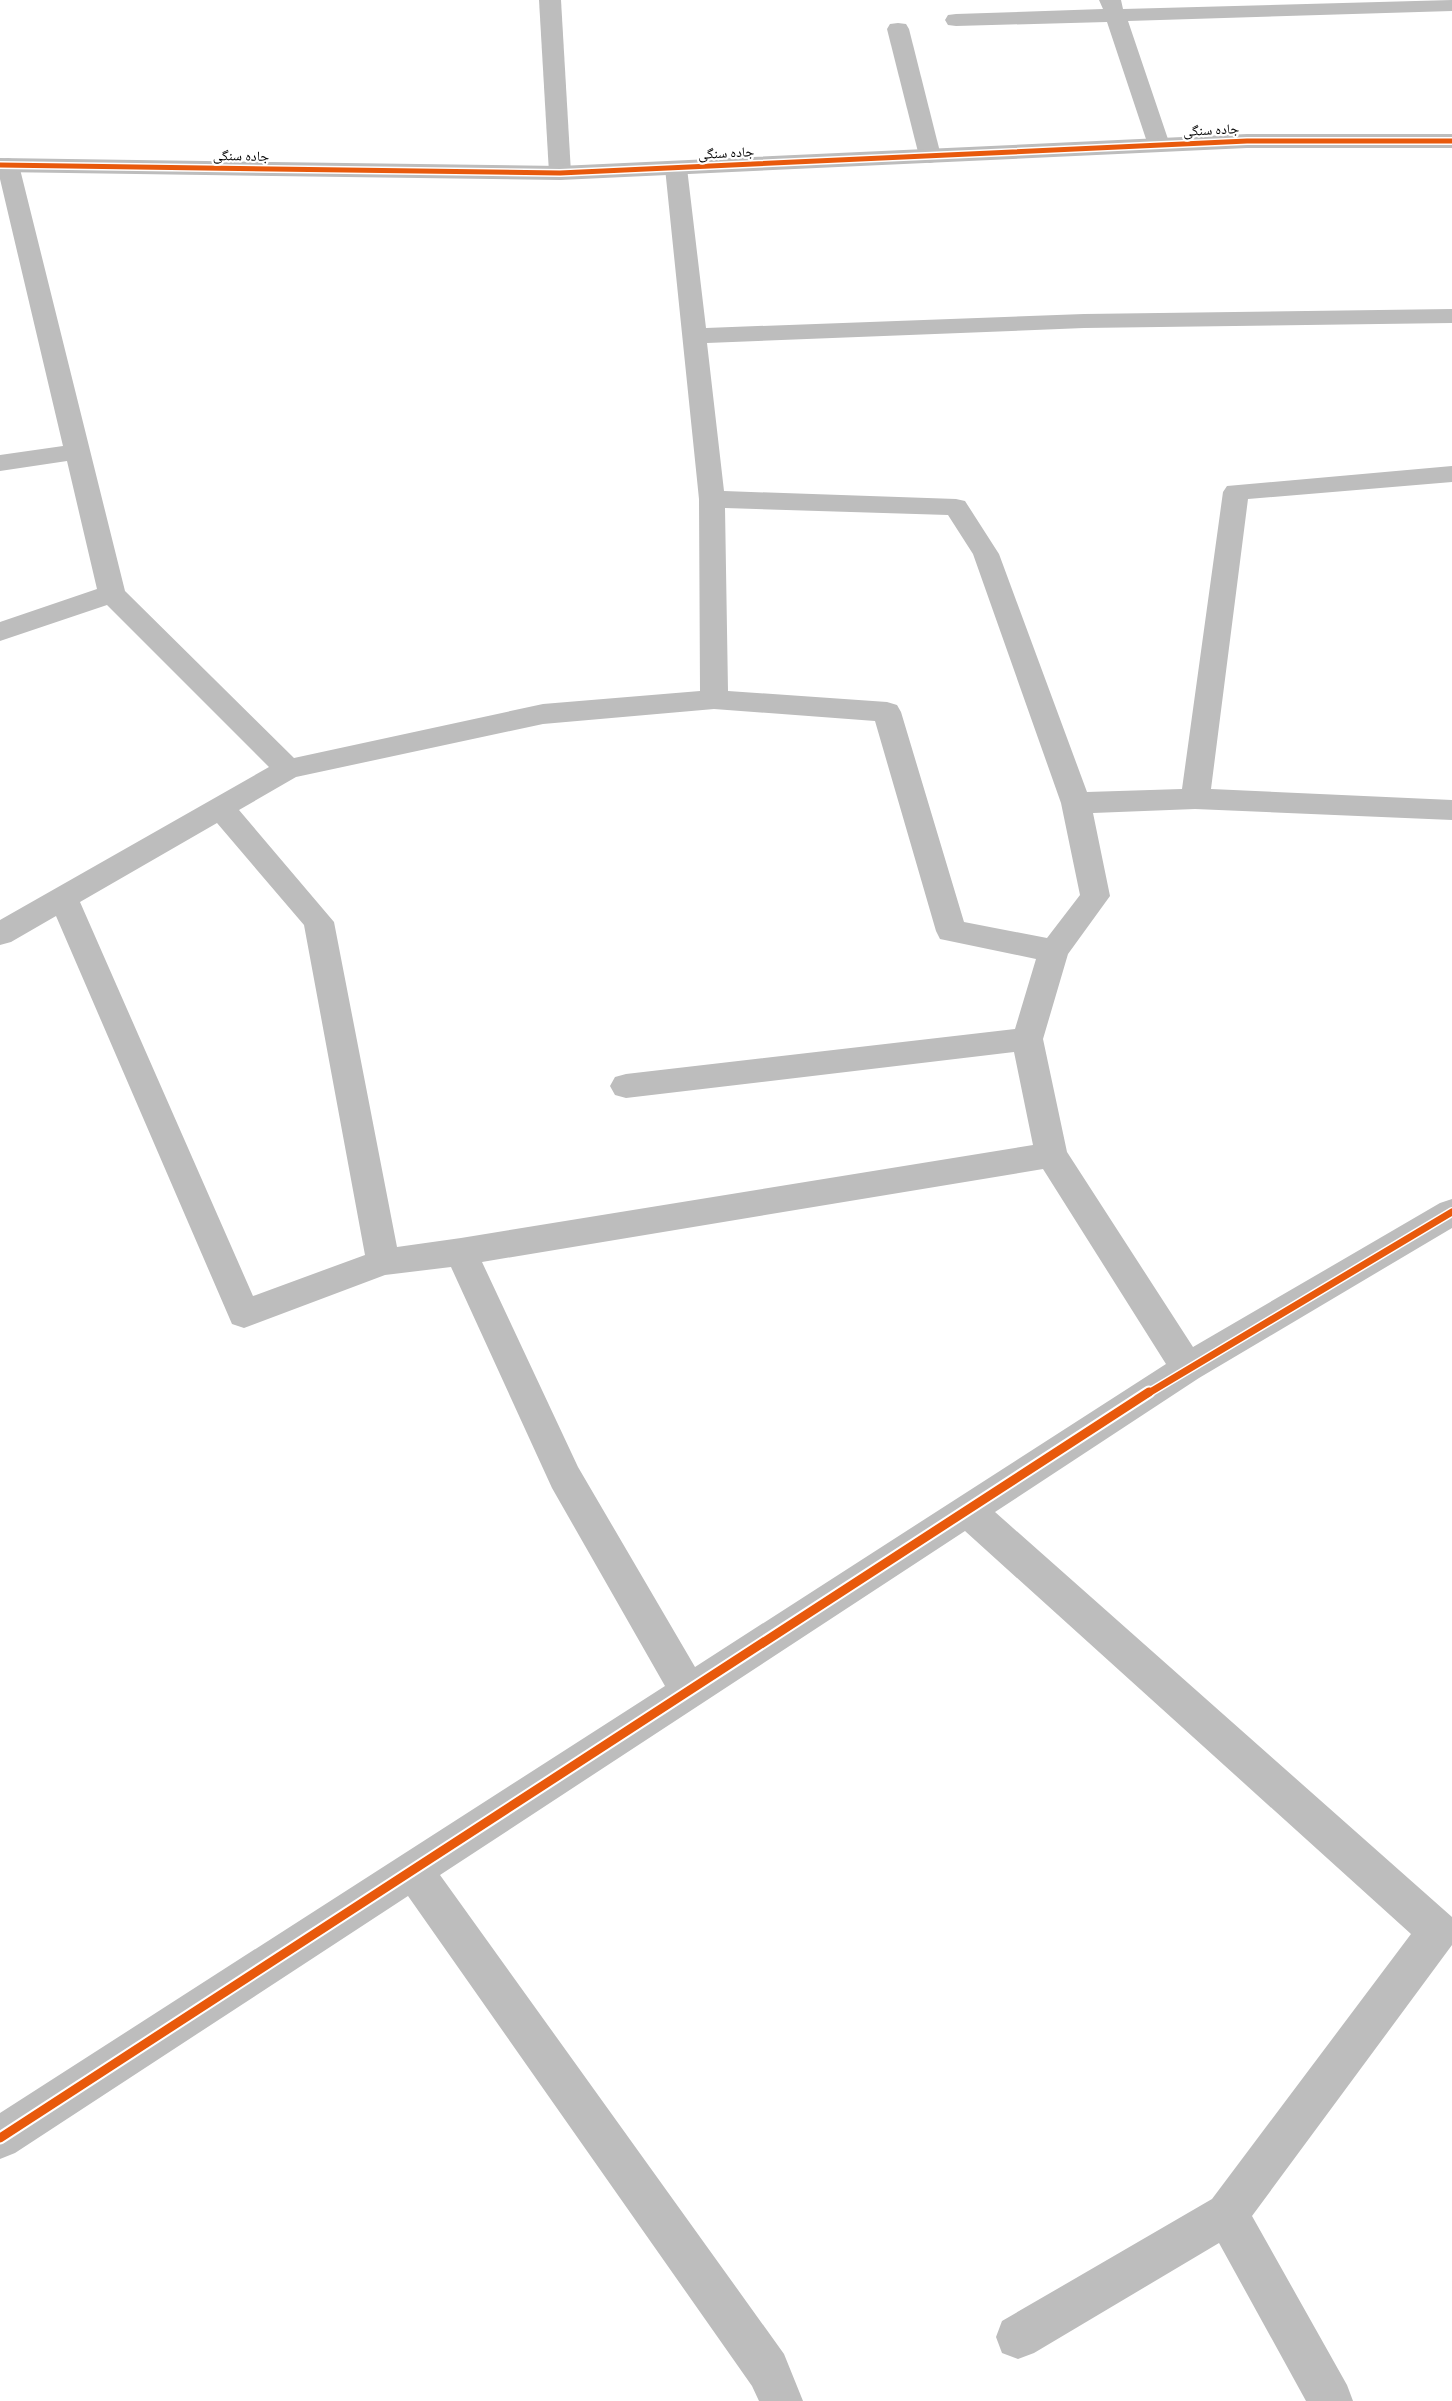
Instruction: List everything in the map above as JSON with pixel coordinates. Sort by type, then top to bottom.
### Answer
[{"type":"street","points":[[550,0],[560,173]]},
{"type":"street","points":[[956,20],[1112,7],[1452,5]]},
{"type":"street","points":[[1112,7],[1158,145]]},
{"type":"street","points":[[897,29],[930,156]]},
{"type":"street","name":"جاده سنگی","points":[[4,165],[560,173],[1247,141],[1452,141]]},
{"type":"street","points":[[4,165],[112,594],[288,769]]},
{"type":"street","points":[[676,168],[712,499],[714,699]]},
{"type":"street","points":[[694,336],[1084,321],[1452,316]]},
{"type":"street","points":[[0,463],[78,452]]},
{"type":"street","points":[[1195,799],[1236,492],[1452,474]]},
{"type":"street","points":[[712,499],[956,507],[986,554],[1076,804],[1095,896],[1054,951],[1027,1039],[1051,1155],[1187,1368]]},
{"type":"street","points":[[0,632],[112,594]]},
{"type":"street","points":[[0,934],[288,769],[543,714],[714,699],[887,712],[951,932],[1054,951]]},
{"type":"street","points":[[1076,804],[1195,799],[1452,810]]},
{"type":"street","points":[[221,808],[320,922],[383,1262]]},
{"type":"street","points":[[63,898],[244,1314],[383,1262],[461,1252],[1051,1155]]},
{"type":"street","points":[[626,1086],[1027,1039]]},
{"type":"street","points":[[0,2138],[1187,1368],[1452,1212]]},
{"type":"street","points":[[461,1252],[565,1477],[689,1692]]},
{"type":"street","points":[[968,1511],[1438,1931],[1227,2214],[1018,2337]]},
{"type":"street","points":[[414,1871],[768,2370],[781,2401]]},
{"type":"street","points":[[1227,2214],[1331,2401]]},
{"type":"cycle path","points":[[0,165],[560,173],[1247,141],[1452,141]]},
{"type":"cycle path","points":[[0,2138],[1187,1368],[1452,1212]]}]
